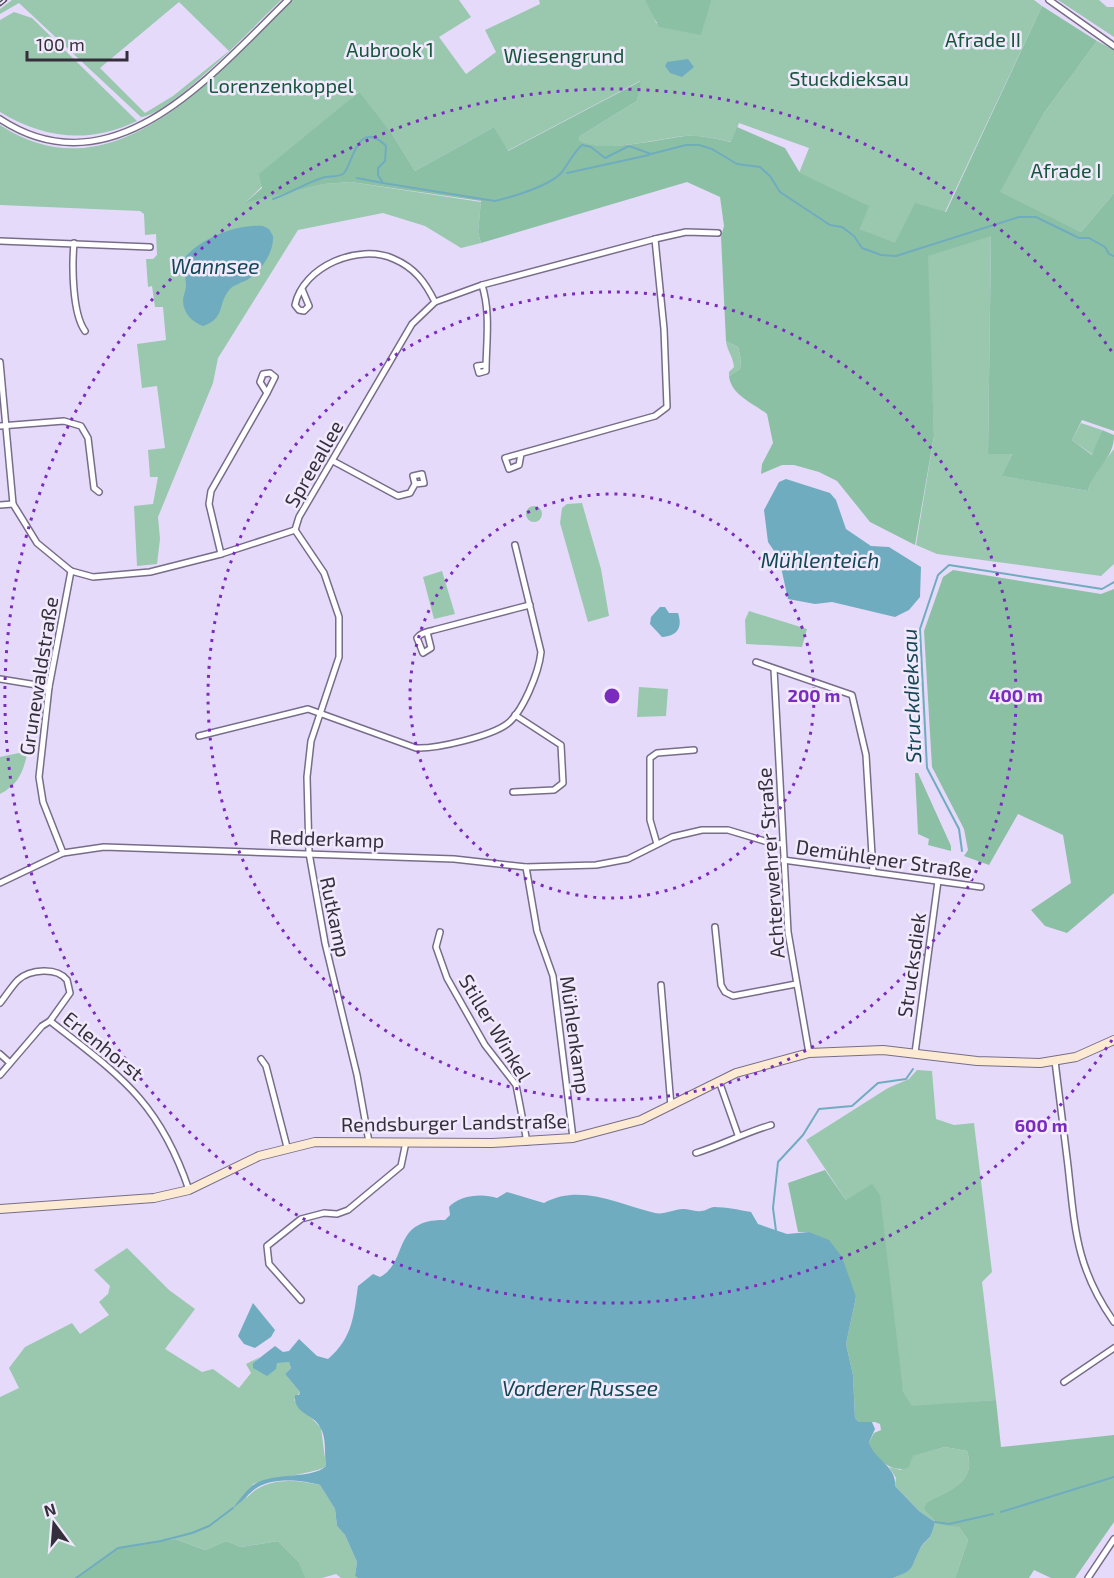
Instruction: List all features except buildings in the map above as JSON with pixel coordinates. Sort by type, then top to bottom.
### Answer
[{"type":"street","points":[[0,119],[25,133],[70,143],[99,141],[127,132],[162,114],[180,100],[218,68],[288,0]]},
{"type":"street","points":[[1049,0],[1114,46]]},
{"type":"street","name":"Spreeallee","points":[[0,362],[3,426],[14,504],[37,543],[71,571],[93,577],[150,572],[221,554],[295,530],[299,518],[412,324],[435,302],[483,285],[655,239],[686,232],[718,232]]},
{"type":"street","points":[[521,454],[655,416],[667,407],[664,329],[655,239]]},
{"type":"street","points":[[0,240],[150,247]]},
{"type":"street","points":[[74,243],[77,309],[80,325],[85,331]]},
{"type":"street","points":[[302,289],[318,270],[324,267],[366,254],[380,254],[408,266],[420,277],[435,302]]},
{"type":"street","points":[[483,285],[488,318],[488,353],[485,365]]},
{"type":"street","points":[[221,554],[209,504],[211,491],[267,393]]},
{"type":"street","points":[[3,426],[70,421],[81,426],[88,438],[94,488],[99,492]]},
{"type":"street","points":[[333,461],[398,496],[410,493],[415,484]]},
{"type":"street","points":[[0,505],[14,504]]},
{"type":"street","name":"Rutkamp","points":[[295,530],[324,573],[339,617],[339,657],[323,712],[311,741],[308,765],[309,853],[325,943],[357,1075],[369,1142]]},
{"type":"street","points":[[199,736],[300,710],[323,712],[398,742],[423,748],[495,730],[506,724],[515,715],[538,669],[540,658],[540,645],[515,545]]},
{"type":"street","name":"Grunewaldstraße","points":[[63,853],[43,802],[39,777],[49,687],[71,571]]},
{"type":"street","points":[[427,632],[530,605]]},
{"type":"street","points":[[756,662],[852,695],[866,754],[873,872]]},
{"type":"street","name":"Achterwehrer Straße","points":[[774,669],[783,860],[796,984],[809,1053]]},
{"type":"street","points":[[0,679],[49,687]]},
{"type":"street","points":[[513,792],[554,790],[563,783],[561,745],[515,715]]},
{"type":"street","points":[[657,844],[650,820],[650,758],[657,753],[694,750]]},
{"type":"street","name":"Redderkamp","points":[[0,883],[63,853],[104,847],[478,860],[526,867],[596,865],[628,859],[657,844],[690,832],[715,829],[782,844]]},
{"type":"street","name":"Demühlener Straße","points":[[783,860],[981,887]]},
{"type":"street","name":"Mühlenkamp","points":[[526,867],[537,931],[553,976],[573,1138]]},
{"type":"street","name":"Strucksdiek","points":[[915,1053],[938,881]]},
{"type":"street","points":[[715,927],[721,985],[725,992],[733,996],[796,984]]},
{"type":"street","name":"Stiller Winkel","points":[[441,932],[436,947],[447,978],[484,1045],[516,1085],[527,1142]]},
{"type":"street","points":[[0,1003],[20,978],[48,970],[57,972],[68,980],[70,993],[50,1020]]},
{"type":"street","points":[[661,986],[671,1106]]},
{"type":"street","name":"Erlenhorst","points":[[0,1075],[42,1026],[50,1020],[132,1087],[157,1118],[171,1142],[189,1190]]},
{"type":"street","name":"Rendsburger Landstraße","points":[[0,1209],[154,1198],[189,1190],[259,1156],[287,1147],[315,1142],[527,1142],[573,1138],[641,1120],[719,1082],[766,1063],[809,1053],[867,1049],[1008,1064],[1055,1061],[1091,1052],[1114,1040]]},
{"type":"street","points":[[0,1054],[10,1063]]},
{"type":"street","points":[[261,1059],[266,1066],[287,1147]]},
{"type":"street","points":[[1055,1061],[1072,1212],[1082,1262],[1089,1282],[1114,1322]]},
{"type":"street","points":[[719,1082],[738,1135]]},
{"type":"street","points":[[696,1153],[728,1143],[738,1135],[771,1125]]},
{"type":"street","points":[[301,1300],[269,1264],[267,1246],[301,1219],[324,1213],[337,1214],[348,1210],[401,1166],[406,1142]]},
{"type":"street","points":[[1064,1383],[1114,1348]]},
{"type":"street","points":[[1088,1578],[1114,1539]]},
{"type":"green space","points":[[12,0],[281,0],[234,47],[193,85],[173,101],[141,117],[19,3],[0,14],[0,9]],"holes":[[[179,2],[229,51],[173,96],[145,113],[100,68]]]},
{"type":"green space","points":[[292,0],[459,0],[471,17],[439,37],[466,74],[496,52],[485,30],[540,4],[539,0],[645,0],[652,8],[656,23],[701,34],[712,0],[1034,0],[1042,6],[945,212],[895,244],[860,229],[868,206],[799,173],[809,148],[739,123],[732,142],[685,136],[601,146],[579,140],[580,136],[637,101],[640,81],[507,151],[494,127],[415,171],[391,132],[358,92],[246,202],[324,184],[351,182],[481,202],[478,232],[481,243],[461,248],[425,226],[383,213],[298,230],[218,358],[213,383],[158,517],[160,539],[157,564],[137,566],[134,506],[153,504],[158,477],[150,477],[148,450],[165,448],[157,386],[142,388],[137,344],[166,340],[163,307],[155,307],[152,286],[148,287],[146,259],[153,259],[157,255],[156,234],[145,235],[144,214],[140,211],[0,205],[0,125],[42,144],[84,148],[123,138],[161,118],[197,92]]},
{"type":"green space","points":[[645,0],[712,0],[701,35],[659,27]]},
{"type":"green space","points":[[1058,0],[1099,0],[1107,7],[1114,7],[1114,37]]},
{"type":"green space","points":[[1042,6],[1097,41],[1044,113],[1000,192],[1081,232],[1114,193],[1114,431],[1082,420],[1072,440],[1092,455],[1102,430],[1114,435],[1113,444],[1088,491],[1002,476],[1012,454],[988,454],[991,236],[928,256],[934,436],[915,545],[870,522],[837,481],[819,472],[794,465],[782,465],[761,474],[762,464],[773,443],[767,414],[738,393],[729,376],[740,369],[741,359],[738,347],[726,341],[721,237],[724,226],[720,197],[687,182],[481,243],[478,232],[481,201],[351,182],[324,184],[245,203],[262,188],[259,174],[359,92],[391,132],[415,171],[494,127],[508,151],[641,81],[637,101],[580,136],[579,140],[601,146],[685,136],[731,142],[737,127],[785,148],[800,173],[869,206],[860,229],[895,243],[915,203],[946,212]]},
{"type":"green space","points":[[14,12],[32,18],[137,121],[102,133],[67,135],[34,128],[0,112],[0,20]]},
{"type":"green space","name":"Afrade I","points":[[1097,41],[1114,50],[1114,193],[1081,232],[999,193],[1044,113]]},
{"type":"green space","points":[[991,231],[988,454],[1012,453],[1003,476],[1088,491],[1093,476],[1114,449],[1114,564],[1101,576],[937,554],[916,545],[934,436],[926,253]]},
{"type":"green space","points":[[726,341],[738,347],[741,359],[740,369],[729,376],[729,372],[734,367]]},
{"type":"green space","points":[[1081,423],[1102,430],[1093,455],[1072,440]]},
{"type":"green space","points":[[582,503],[601,569],[609,616],[588,622],[560,523],[562,508],[567,504]]},
{"type":"green space","points":[[534,506],[542,514],[534,522],[526,514]]},
{"type":"green space","points":[[953,570],[1101,594],[1114,589],[1114,893],[1067,933],[1045,926],[1031,910],[1071,883],[1063,835],[1018,814],[989,865],[964,856],[968,850],[964,829],[932,767],[924,631],[943,577]]},
{"type":"green space","points":[[442,571],[455,614],[434,619],[423,577]]},
{"type":"green space","points":[[749,611],[807,629],[802,647],[746,644],[745,620]]},
{"type":"green space","points":[[639,687],[668,689],[666,716],[637,717]]},
{"type":"green space","points":[[28,751],[16,782],[0,794],[0,757]]},
{"type":"green space","points":[[915,773],[918,773],[951,846],[951,851],[928,845],[929,839],[918,834]]},
{"type":"green space","points":[[917,1070],[932,1071],[936,1119],[954,1125],[974,1123],[992,1272],[982,1282],[996,1400],[912,1407],[903,1391],[846,1200],[806,1140],[888,1088],[909,1079]]},
{"type":"green space","points":[[825,1170],[846,1200],[872,1184],[880,1195],[903,1391],[912,1406],[996,1400],[1001,1447],[1114,1435],[1114,1522],[1075,1578],[1051,1578],[1034,1570],[1029,1578],[955,1578],[968,1540],[959,1527],[938,1524],[924,1509],[927,1502],[952,1489],[965,1478],[969,1462],[967,1451],[945,1447],[913,1456],[908,1468],[902,1469],[889,1466],[874,1454],[869,1442],[874,1433],[881,1430],[880,1424],[859,1422],[855,1418],[853,1375],[846,1344],[856,1297],[809,1232],[798,1232],[788,1183]]},
{"type":"green space","points":[[127,1248],[169,1290],[195,1309],[165,1349],[202,1372],[213,1369],[239,1388],[251,1373],[246,1364],[260,1357],[253,1363],[289,1362],[291,1368],[285,1374],[300,1392],[294,1400],[321,1428],[326,1466],[314,1471],[253,1484],[246,1499],[253,1492],[270,1483],[290,1481],[320,1485],[335,1509],[337,1526],[345,1535],[357,1562],[355,1576],[358,1578],[341,1578],[336,1574],[322,1578],[304,1578],[299,1562],[278,1541],[241,1547],[226,1541],[205,1550],[175,1539],[118,1548],[76,1578],[0,1578],[0,1397],[19,1388],[9,1368],[25,1347],[72,1323],[80,1334],[109,1315],[99,1302],[108,1294],[110,1286],[94,1270]]},
{"type":"green space","points":[[945,1447],[967,1451],[969,1462],[965,1478],[959,1484],[927,1502],[959,1527],[968,1540],[955,1578],[893,1578],[911,1568],[921,1547],[929,1538],[935,1522],[919,1511],[895,1486],[896,1478],[889,1467],[901,1470],[912,1456]]},
{"type":"green space","points":[[175,1539],[205,1550],[226,1541],[241,1547],[278,1541],[299,1562],[305,1578],[76,1578],[118,1548]]},
{"type":"water","points":[[688,59],[694,67],[682,77],[670,73],[665,66],[667,62]]},
{"type":"water","name":"Wannsee","points":[[263,226],[269,229],[273,242],[262,267],[247,280],[230,289],[215,319],[203,326],[195,322],[186,313],[183,305],[186,286],[184,267],[186,256],[202,243],[222,233],[243,227]]},
{"type":"water","name":"Mühlenteich","points":[[786,479],[830,493],[836,500],[846,529],[871,546],[889,547],[921,567],[920,597],[909,610],[895,617],[832,602],[815,604],[788,599],[779,558],[768,542],[764,510],[779,482]]},
{"type":"water","points":[[660,607],[665,607],[669,613],[678,613],[679,627],[672,635],[662,637],[650,624],[651,617]]},
{"type":"water","name":"Vorderer Russee","points":[[507,1192],[544,1203],[558,1197],[586,1195],[658,1213],[683,1209],[703,1211],[714,1207],[733,1209],[751,1212],[758,1224],[787,1234],[809,1232],[829,1240],[842,1257],[856,1297],[846,1344],[853,1375],[855,1418],[859,1422],[872,1422],[875,1429],[869,1442],[875,1454],[892,1473],[895,1486],[919,1511],[935,1522],[929,1538],[921,1547],[911,1568],[893,1578],[358,1578],[355,1576],[357,1562],[345,1535],[337,1526],[335,1509],[320,1485],[278,1481],[262,1485],[233,1508],[249,1488],[260,1481],[311,1473],[326,1466],[322,1431],[313,1419],[297,1406],[295,1395],[299,1395],[300,1392],[285,1374],[291,1368],[289,1362],[277,1363],[276,1369],[267,1376],[253,1368],[253,1363],[275,1346],[283,1352],[289,1351],[299,1339],[317,1356],[328,1359],[343,1343],[351,1325],[358,1286],[373,1274],[380,1277],[389,1270],[403,1242],[416,1226],[445,1220],[450,1215],[449,1207],[459,1200],[478,1195],[497,1198]]},
{"type":"water","points":[[253,1303],[275,1330],[271,1337],[255,1348],[244,1344],[238,1336]]},
{"type":"waterway","name":"Struckdieksau","points":[[273,199],[318,179],[343,174],[357,147],[362,140],[368,137],[376,138],[386,146],[385,161],[378,168],[378,175],[383,183],[495,201],[549,182],[562,172],[582,145],[591,147],[605,158],[629,146],[651,154],[686,145],[699,145],[712,149],[737,164],[760,167],[770,176],[780,192],[830,225],[842,227],[854,236],[862,248],[881,255],[896,256],[1019,217],[1036,217],[1079,238],[1089,238],[1105,247],[1109,254],[1114,256]]},
{"type":"waterway","points":[[567,173],[649,155]]},
{"type":"waterway","points":[[357,178],[383,183]]},
{"type":"waterway","name":"Struckdieksau","points":[[962,851],[959,829],[927,768],[920,629],[938,575],[949,565],[1102,589],[1114,582]]},
{"type":"waterway","name":"Struckdieksau","points":[[776,1231],[773,1208],[778,1162],[803,1135],[819,1109],[852,1106],[878,1083],[906,1079],[913,1069]]},
{"type":"waterway","points":[[1001,1512],[1114,1477]]},
{"type":"waterway","points":[[76,1578],[118,1548],[192,1533],[209,1526],[233,1508]]},
{"type":"waterway","points":[[935,1522],[949,1524],[993,1514]]},
{"type":"railway","points":[[0,4],[5,0]]},
{"type":"park label","name":"Afrade II","points":[[983,40]]},
{"type":"park label","name":"Aubrook 1","points":[[390,50]]},
{"type":"park label","name":"Wiesengrund","points":[[564,56]]},
{"type":"park label","name":"Stuckdieksau","points":[[849,79]]},
{"type":"park label","name":"Lorenzenkoppel","points":[[281,86]]}]
